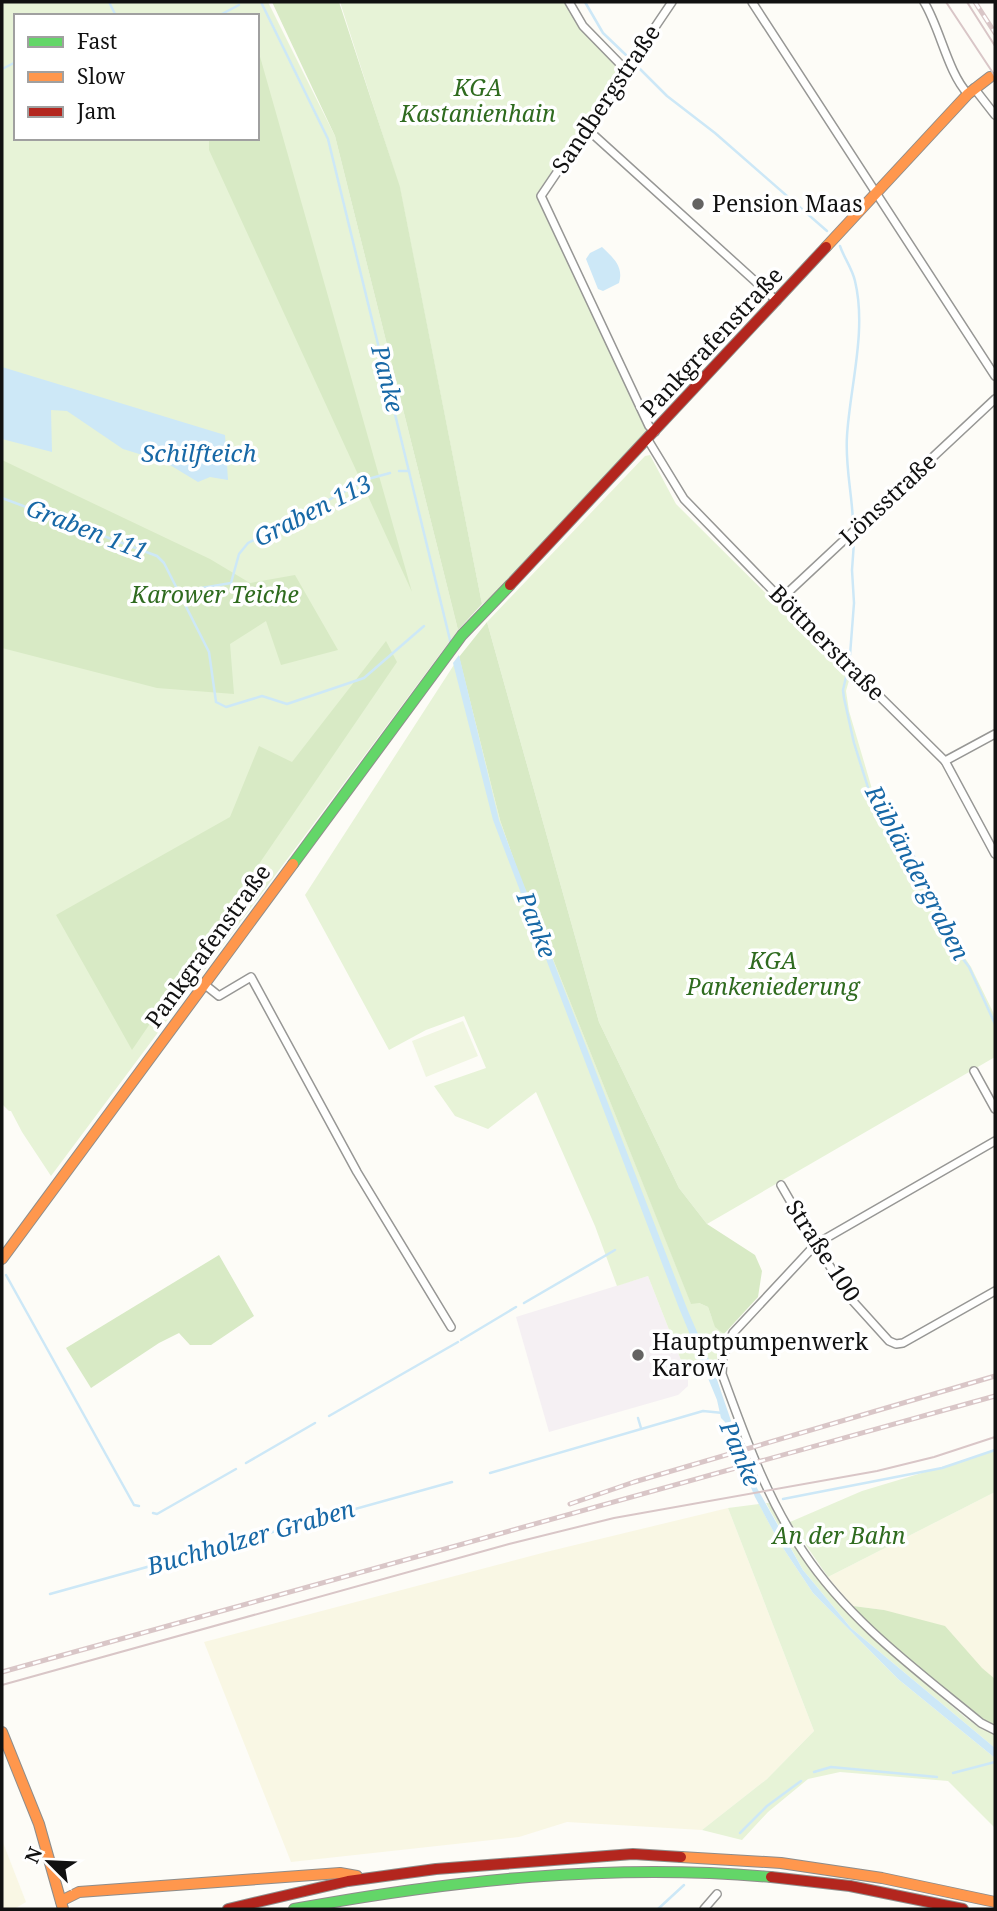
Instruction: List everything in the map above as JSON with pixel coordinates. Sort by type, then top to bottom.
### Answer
[{"type":"main road","name":"Pankgrafenstraße","points":[[2,1259],[462,635],[971,91],[990,77]]},
{"type":"main road","points":[[2,1732],[39,1824],[62,1905],[79,1892],[340,1873],[372,1878]]},
{"type":"main road","points":[[228,1909],[348,1881],[449,1868],[633,1854],[780,1863],[882,1878],[995,1902]]},
{"type":"main road","points":[[294,1909],[377,1892],[473,1880],[566,1872],[635,1870],[812,1881],[883,1892],[963,1909]]},
{"type":"street","points":[[569,2],[583,26],[625,69]]},
{"type":"street","name":"Sandbergstraße","points":[[541,196],[672,2]]},
{"type":"street","points":[[752,2],[995,376]]},
{"type":"street","points":[[924,2],[934,18],[959,82],[995,115]]},
{"type":"street","points":[[586,128],[776,301]]},
{"type":"street","name":"Böttnerstraße","points":[[541,196],[649,426],[651,436],[684,499],[945,761],[995,854]]},
{"type":"street","name":"Lönsstraße","points":[[781,599],[995,399]]},
{"type":"street","points":[[945,761],[995,734]]},
{"type":"street","points":[[204,984],[219,996],[251,977],[357,1172],[451,1327]]},
{"type":"street","points":[[974,1071],[995,1109]]},
{"type":"street","points":[[995,1141],[816,1244],[733,1333],[723,1357],[722,1374],[760,1474],[803,1552],[835,1593],[895,1653],[981,1723],[995,1730]]},
{"type":"street","name":"Straße 100","points":[[781,1185],[851,1299],[883,1337],[896,1344],[903,1343],[995,1291]]},
{"type":"street","points":[[704,1909],[717,1894]]},
{"type":"shaded area","points":[[648,1276],[688,1378],[688,1386],[678,1395],[549,1432],[516,1317]]},
{"type":"shaded area","points":[[995,1492],[995,1679],[884,1610],[853,1606],[828,1577]]},
{"type":"shaded area","points":[[728,1508],[814,1731],[767,1779],[702,1830],[567,1822],[519,1837],[291,1862],[204,1642],[546,1552]]},
{"type":"shaded area","points":[[2,1840],[26,1902],[14,1909],[2,1909]]},
{"type":"green space","name":"Karower Teiche","points":[[2,2],[268,2],[335,136],[458,630],[51,1176],[2,1104]]},
{"type":"green space","points":[[272,2],[339,2],[400,187],[482,604],[458,630],[335,136]]},
{"type":"green space","name":"KGA Kastanienhain","points":[[340,2],[564,2],[595,44],[620,70],[536,195],[648,434],[495,595],[482,604],[400,189]]},
{"type":"green space","points":[[259,53],[412,592],[209,150],[209,140],[259,140]]},
{"type":"green space","name":"KGA Pankeniederung","points":[[650,455],[676,504],[850,677],[846,691],[849,711],[877,806],[909,846],[995,1016],[995,1057],[707,1224],[679,1188],[599,1022],[487,622],[645,456]]},
{"type":"green space","points":[[2,460],[210,559],[250,583],[295,575],[338,650],[281,665],[266,621],[230,644],[234,694],[157,688],[2,648]]},
{"type":"green space","points":[[487,622],[599,1022],[679,1188],[707,1224],[755,1255],[762,1271],[758,1297],[724,1334],[715,1327],[708,1307],[699,1303],[691,1304],[517,869],[500,820],[459,657]]},
{"type":"green space","points":[[386,641],[397,662],[132,1050],[56,915],[230,817],[259,746],[292,762]]},
{"type":"green space","points":[[459,657],[500,820],[517,869],[691,1303],[708,1307],[712,1318],[724,1334],[717,1353],[717,1370],[688,1378],[648,1276],[617,1286],[595,1226],[536,1092],[488,1129],[455,1116],[434,1086],[486,1068],[464,1016],[426,1030],[389,1050],[305,895]]},
{"type":"green space","points":[[463,1021],[478,1056],[426,1077],[412,1041]]},
{"type":"green space","points":[[219,1255],[254,1316],[211,1345],[190,1345],[179,1333],[159,1343],[91,1388],[66,1348]]},
{"type":"green space","name":"An der Bahn","points":[[995,1451],[995,1492],[828,1577],[790,1522],[862,1491]]},
{"type":"green space","points":[[766,1503],[769,1503],[810,1567],[856,1621],[966,1718],[983,1730],[995,1733],[995,1748],[851,1628],[803,1570]]},
{"type":"green space","points":[[759,1504],[779,1542],[813,1593],[898,1679],[995,1758],[995,1828],[948,1781],[840,1772],[808,1779],[768,1812],[742,1840],[702,1830],[767,1779],[814,1731],[728,1508]]},
{"type":"green space","points":[[853,1606],[884,1610],[945,1626],[995,1679],[995,1725],[975,1714],[922,1670]]},
{"type":"water","points":[[602,247],[620,272],[619,283],[603,291],[598,289],[586,259],[590,253]]},
{"type":"water","name":"Schilfteich","points":[[2,367],[225,435],[228,480],[210,477],[198,482],[165,462],[123,449],[67,411],[51,410],[52,452],[2,439]]},
{"type":"water","points":[[459,655],[499,820],[688,1311],[714,1371],[740,1447],[736,1449],[721,1418],[717,1400],[679,1308],[493,820],[453,663]]},
{"type":"water","points":[[743,1456],[757,1488],[803,1570],[851,1628],[995,1748],[995,1758],[898,1679],[813,1593],[779,1542],[755,1497],[738,1457]]},
{"type":"waterway","points":[[109,2],[115,14]]},
{"type":"waterway","name":"Panke","points":[[261,2],[328,139],[451,644]]},
{"type":"waterway","name":"Rübländergraben","points":[[585,2],[603,33],[627,56]]},
{"type":"waterway","points":[[222,14],[239,5]]},
{"type":"waterway","points":[[2,69],[14,63]]},
{"type":"waterway","name":"Rübländergraben","points":[[634,63],[667,96],[715,133],[827,231]]},
{"type":"waterway","name":"Rübländergraben","points":[[840,246],[855,281],[859,319],[847,447],[853,522]]},
{"type":"waterway","name":"Graben 113","points":[[399,471],[409,471]]},
{"type":"waterway","name":"Graben 113","points":[[178,592],[231,583],[239,554],[248,543],[368,479],[390,473]]},
{"type":"waterway","name":"Graben 111","points":[[2,498],[157,556],[164,563],[209,652],[216,702],[226,707],[262,696],[287,704],[364,678],[424,626]]},
{"type":"waterway","name":"Rübländergraben","points":[[850,655],[854,603],[854,542]]},
{"type":"waterway","name":"Rübländergraben","points":[[846,677],[844,698],[854,743],[870,794],[911,850],[957,951],[969,967],[995,1024]]},
{"type":"waterway","points":[[524,1303],[615,1250]]},
{"type":"waterway","points":[[6,1275],[134,1505],[139,1506]]},
{"type":"waterway","points":[[461,1340],[516,1307]]},
{"type":"waterway","points":[[329,1416],[458,1342]]},
{"type":"waterway","name":"Buchholzer Graben","points":[[490,1473],[703,1411],[723,1413]]},
{"type":"waterway","points":[[638,1418],[641,1428]]},
{"type":"waterway","points":[[246,1463],[315,1423]]},
{"type":"waterway","points":[[783,1499],[942,1468],[995,1450]]},
{"type":"waterway","points":[[153,1513],[157,1514],[236,1469]]},
{"type":"waterway","name":"Buchholzer Graben","points":[[50,1594],[452,1482]]},
{"type":"waterway","points":[[953,1773],[995,1762]]},
{"type":"waterway","points":[[814,1772],[831,1767],[937,1777]]},
{"type":"waterway","points":[[740,1833],[767,1806],[801,1781]]},
{"type":"waterway","points":[[658,1909],[684,1885]]},
{"type":"tram line","points":[[946,2],[995,76]]},
{"type":"tram line","points":[[967,2],[995,46]]},
{"type":"tram line","points":[[2,1685],[509,1544],[614,1518],[877,1471],[934,1457],[995,1437]]},
{"type":"railway","points":[[975,2],[995,33]]},
{"type":"railway","points":[[570,1504],[634,1482],[995,1376]]},
{"type":"railway","points":[[2,1672],[995,1396]]},
{"type":"traffic: fast","points":[[293,864],[462,635],[510,585]]},
{"type":"traffic: fast","points":[[294,1909],[472,1882],[591,1873],[711,1873],[771,1877]]},
{"type":"traffic: slow","points":[[826,247],[968,94],[990,77]]},
{"type":"traffic: slow","points":[[2,1259],[293,864]]},
{"type":"traffic: slow","points":[[2,1732],[39,1824],[63,1909]]},
{"type":"traffic: slow","points":[[681,1857],[781,1863],[882,1878],[995,1902]]},
{"type":"traffic: slow","points":[[61,1901],[79,1892],[340,1873],[357,1876]]},
{"type":"traffic: jam","points":[[510,585],[826,247]]},
{"type":"traffic: jam","points":[[228,1909],[348,1881],[436,1869],[633,1854],[681,1857]]},
{"type":"traffic: jam","points":[[771,1877],[850,1886],[963,1909]]},
{"type":"place","name":"Pension Maas","points":[[698,204]]},
{"type":"place","name":"Hauptpumpenwerk Karow","points":[[638,1355]]}]
